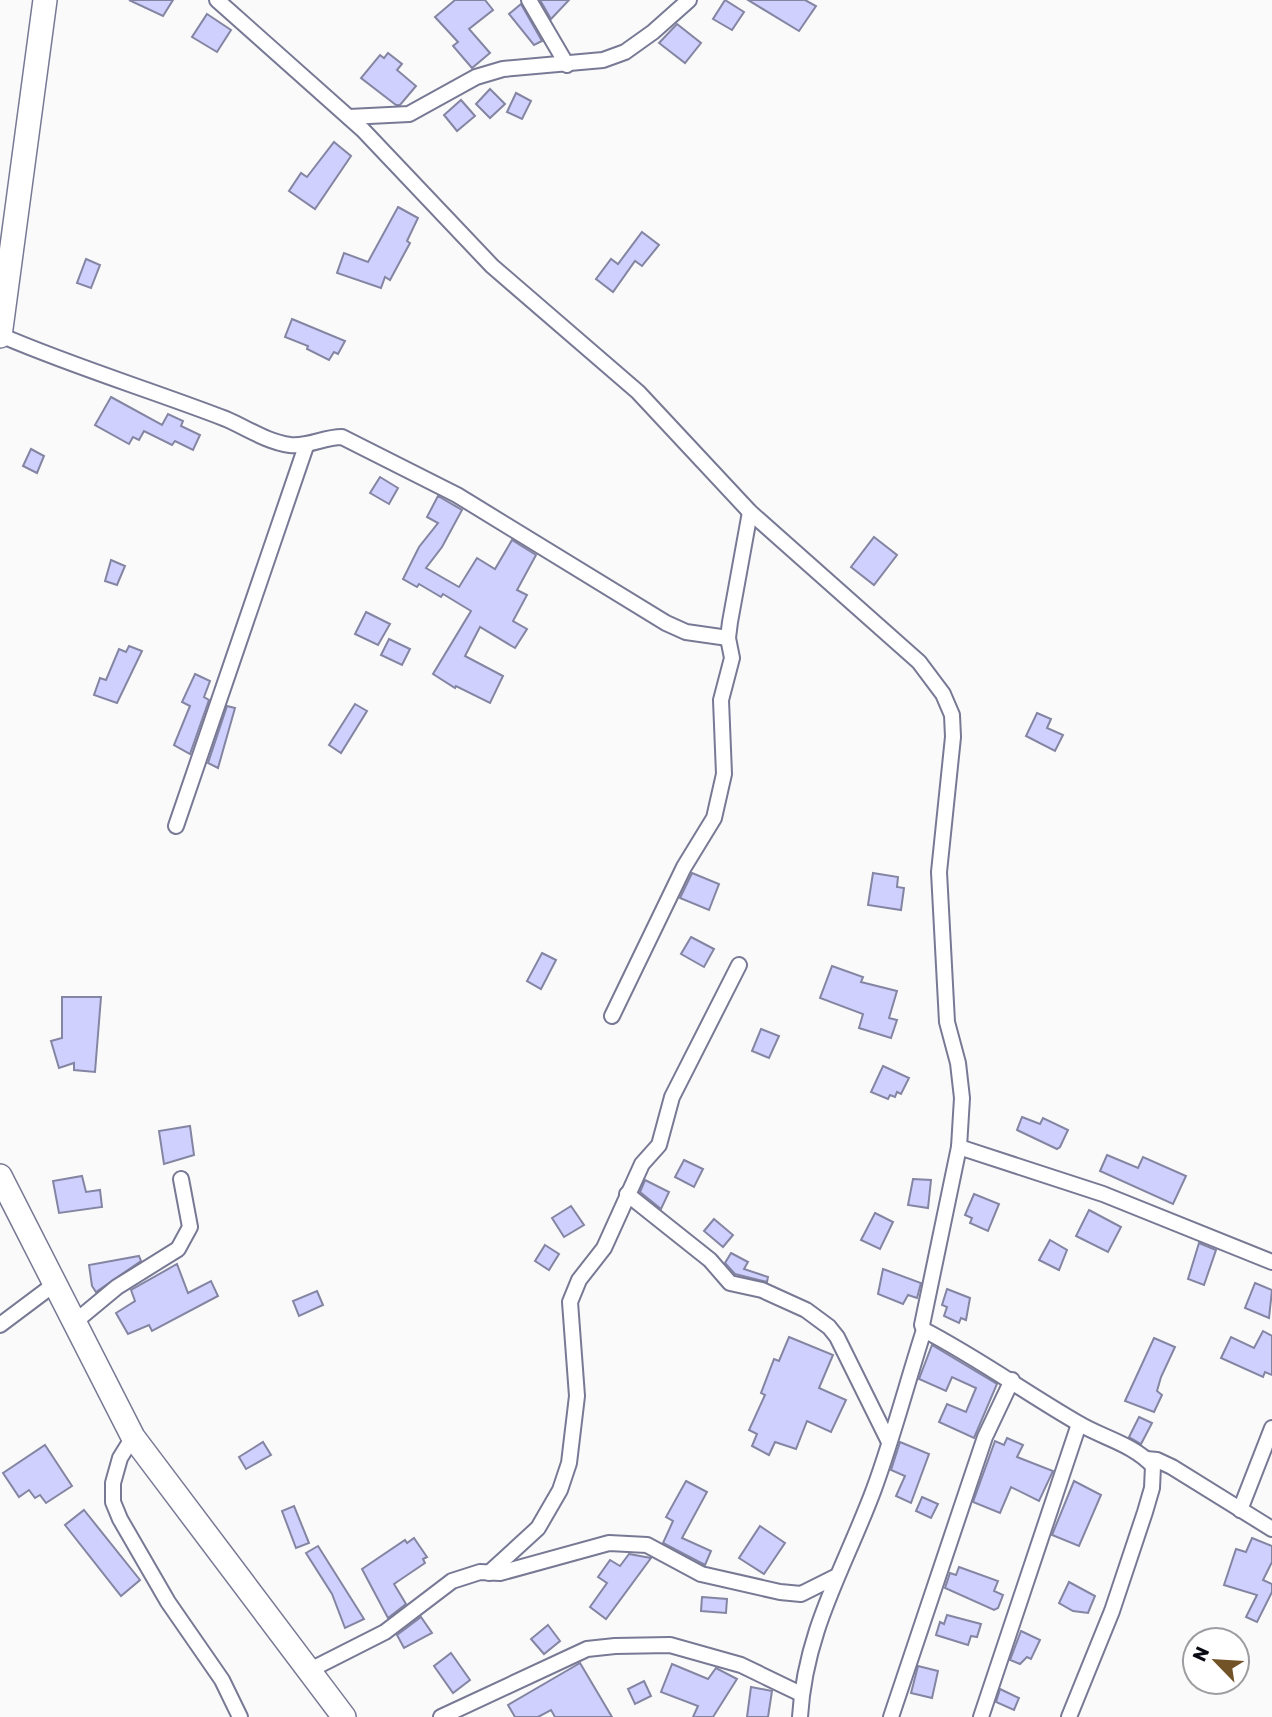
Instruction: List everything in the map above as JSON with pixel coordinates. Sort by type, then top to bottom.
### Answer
[{"type":"main road","points":[[0,336],[45,0]]},
{"type":"main road","points":[[0,1176],[133,1437],[344,1717]]},
{"type":"street","points":[[217,0],[349,117],[492,266],[638,393],[750,512],[919,662],[943,694],[952,716],[953,737],[939,872],[947,1022],[958,1063],[962,1098],[959,1147],[924,1315],[925,1330],[874,1488],[819,1620],[801,1694],[800,1717]]},
{"type":"street","points":[[529,0],[567,65]]},
{"type":"street","points":[[349,117],[391,118],[410,114],[476,78],[503,69],[603,60],[625,52],[653,33],[689,0]]},
{"type":"street","points":[[0,336],[78,368],[227,420],[275,442],[306,446],[330,437],[342,438],[457,495],[666,624],[687,632],[728,638]]},
{"type":"street","points":[[176,826],[306,446]]},
{"type":"street","points":[[612,1016],[684,867],[714,818],[724,774],[721,700],[732,659],[728,638],[750,512]]},
{"type":"street","points":[[489,1573],[538,1528],[560,1490],[569,1463],[577,1396],[570,1302],[579,1280],[604,1248],[645,1159],[659,1145],[672,1097],[739,965]]},
{"type":"street","points":[[959,1147],[1103,1194],[1272,1262]]},
{"type":"street","points":[[76,1321],[117,1287],[178,1249],[190,1227],[181,1179]]},
{"type":"street","points":[[627,1194],[710,1260],[730,1283],[779,1298],[806,1310],[829,1326],[888,1440]]},
{"type":"street","points":[[0,1325],[56,1283]]},
{"type":"street","points":[[925,1330],[1012,1380],[1079,1424],[1146,1459],[1153,1466],[1152,1488],[1112,1611],[1069,1717]]},
{"type":"street","points":[[891,1717],[985,1437],[1012,1380]]},
{"type":"street","points":[[981,1717],[1079,1424]]},
{"type":"street","points":[[1240,1510],[1272,1428]]},
{"type":"street","points":[[133,1437],[120,1458],[113,1483],[113,1502],[168,1602],[222,1680],[240,1717]]},
{"type":"street","points":[[1146,1459],[1157,1460],[1172,1468],[1272,1529]]},
{"type":"street","points":[[308,1671],[385,1632],[452,1581],[467,1575],[500,1573],[609,1544],[631,1542],[647,1545],[701,1574],[780,1592],[801,1594],[835,1577]]},
{"type":"street","points":[[441,1717],[587,1649],[615,1646],[670,1645],[741,1665],[801,1694]]},
{"type":"building","points":[[129,0],[173,0],[163,16]]},
{"type":"building","points":[[455,0],[485,0],[493,10],[469,29],[490,53],[472,68],[453,46],[458,42],[435,17]]},
{"type":"building","points":[[540,0],[569,0],[551,19]]},
{"type":"building","points":[[725,0],[744,12],[732,30],[713,19]]},
{"type":"building","points":[[748,0],[805,0],[816,6],[799,31]]},
{"type":"building","points":[[521,4],[542,41],[534,45],[509,14]]},
{"type":"building","points":[[207,14],[231,30],[217,52],[192,37]]},
{"type":"building","points":[[677,24],[701,43],[685,63],[659,43]]},
{"type":"building","points":[[388,53],[402,64],[397,70],[416,86],[400,105],[396,105],[361,78],[380,55],[384,58]]},
{"type":"building","points":[[490,89],[505,104],[490,118],[476,104]]},
{"type":"building","points":[[516,93],[531,101],[522,119],[507,112]]},
{"type":"building","points":[[461,100],[475,116],[457,131],[444,115]]},
{"type":"building","points":[[334,142],[351,156],[315,209],[289,191],[301,173],[307,177]]},
{"type":"building","points":[[398,207],[418,218],[407,241],[410,243],[390,280],[385,277],[381,288],[337,273],[344,253],[368,262]]},
{"type":"building","points":[[642,232],[659,245],[642,266],[635,261],[613,292],[596,279],[611,259],[618,264]]},
{"type":"building","points":[[86,259],[100,265],[91,288],[77,283]]},
{"type":"building","points":[[292,319],[345,341],[338,354],[334,352],[329,360],[307,349],[308,346],[285,337]]},
{"type":"building","points":[[111,397],[162,425],[168,414],[183,421],[181,426],[200,435],[193,450],[175,441],[172,445],[144,431],[139,440],[133,437],[129,444],[95,425]]},
{"type":"building","points":[[31,449],[44,456],[37,473],[23,466]]},
{"type":"building","points":[[380,477],[398,488],[389,504],[370,493]]},
{"type":"building","points":[[438,496],[462,510],[442,547],[426,568],[459,587],[477,558],[495,569],[512,540],[536,555],[517,590],[527,595],[513,621],[527,629],[515,648],[480,627],[465,656],[503,676],[490,703],[456,686],[455,688],[433,674],[471,611],[443,594],[441,597],[419,584],[417,587],[403,579],[419,547],[438,523],[427,517]]},
{"type":"building","points":[[874,537],[897,555],[874,585],[851,567]]},
{"type":"building","points":[[111,560],[125,566],[117,585],[105,581]]},
{"type":"building","points":[[366,612],[390,624],[378,645],[355,634]]},
{"type":"building","points":[[389,639],[410,649],[402,665],[381,655]]},
{"type":"building","points":[[129,646],[142,651],[117,703],[94,695],[100,678],[106,680],[119,649],[126,652]]},
{"type":"building","points":[[195,674],[210,681],[204,697],[209,700],[190,754],[174,745],[190,706],[182,702]]},
{"type":"building","points":[[355,704],[367,711],[341,753],[329,745]]},
{"type":"building","points":[[227,706],[235,708],[218,768],[208,763]]},
{"type":"building","points":[[1037,713],[1051,719],[1047,728],[1063,735],[1055,751],[1026,736]]},
{"type":"building","points":[[692,873],[719,884],[709,910],[680,898]]},
{"type":"building","points":[[873,873],[898,877],[897,887],[904,888],[901,910],[868,905]]},
{"type":"building","points":[[691,937],[714,949],[704,967],[681,954]]},
{"type":"building","points":[[542,953],[556,960],[541,989],[527,981]]},
{"type":"building","points":[[832,966],[863,977],[861,982],[897,991],[889,1018],[897,1020],[891,1038],[859,1028],[863,1014],[820,998]]},
{"type":"building","points":[[62,997],[101,997],[95,1072],[74,1070],[74,1063],[59,1068],[51,1041],[62,1038]]},
{"type":"building","points":[[761,1029],[779,1036],[769,1058],[752,1051]]},
{"type":"building","points":[[883,1066],[909,1078],[901,1094],[897,1092],[895,1097],[890,1095],[888,1099],[871,1092]]},
{"type":"building","points":[[1022,1117],[1040,1124],[1043,1118],[1068,1130],[1060,1147],[1057,1149],[1017,1130]]},
{"type":"building","points":[[190,1126],[194,1155],[164,1164],[159,1131]]},
{"type":"building","points":[[1107,1155],[1138,1168],[1143,1157],[1186,1176],[1173,1204],[1100,1171]]},
{"type":"building","points":[[684,1160],[703,1169],[694,1187],[675,1177]]},
{"type":"building","points":[[82,1176],[86,1192],[100,1190],[102,1207],[59,1213],[53,1181]]},
{"type":"building","points":[[913,1179],[931,1180],[928,1208],[908,1205]]},
{"type":"building","points":[[645,1180],[669,1192],[661,1209],[640,1192]]},
{"type":"building","points":[[974,1194],[999,1204],[988,1231],[970,1223],[972,1218],[965,1215]]},
{"type":"building","points":[[571,1206],[584,1225],[564,1237],[552,1218]]},
{"type":"building","points":[[1089,1210],[1121,1227],[1108,1252],[1076,1236]]},
{"type":"building","points":[[875,1213],[893,1222],[880,1249],[861,1240]]},
{"type":"building","points":[[714,1219],[733,1235],[723,1247],[704,1231]]},
{"type":"building","points":[[1050,1240],[1067,1250],[1059,1270],[1039,1260]]},
{"type":"building","points":[[1199,1243],[1216,1250],[1204,1285],[1188,1279]]},
{"type":"building","points":[[545,1245],[559,1254],[549,1270],[535,1261]]},
{"type":"building","points":[[731,1253],[748,1262],[744,1269],[768,1277],[767,1282],[735,1274],[725,1263]]},
{"type":"building","points":[[139,1256],[141,1261],[96,1292],[92,1286],[89,1265]]},
{"type":"building","points":[[177,1264],[188,1293],[211,1281],[218,1296],[152,1331],[149,1325],[128,1334],[116,1313],[135,1301],[131,1290]]},
{"type":"building","points":[[883,1269],[921,1283],[917,1298],[908,1295],[903,1304],[878,1294]]},
{"type":"building","points":[[1255,1283],[1272,1290],[1269,1318],[1245,1308]]},
{"type":"building","points":[[947,1289],[970,1298],[966,1320],[961,1318],[959,1323],[944,1316],[947,1307],[942,1305]]},
{"type":"building","points":[[317,1291],[323,1305],[299,1316],[293,1301]]},
{"type":"building","points":[[1263,1331],[1272,1336],[1272,1375],[1265,1372],[1263,1377],[1221,1358],[1231,1337],[1254,1348]]},
{"type":"building","points":[[789,1337],[833,1355],[819,1388],[846,1400],[831,1432],[807,1421],[796,1449],[775,1442],[769,1455],[752,1446],[757,1434],[749,1430],[765,1395],[761,1393],[774,1359],[779,1361]]},
{"type":"building","points":[[1154,1338],[1175,1347],[1161,1377],[1157,1391],[1162,1395],[1154,1412],[1125,1401]]},
{"type":"building","points":[[932,1345],[997,1384],[974,1438],[939,1422],[947,1404],[966,1412],[976,1388],[952,1377],[946,1391],[919,1379]]},
{"type":"building","points":[[1139,1417],[1152,1423],[1141,1444],[1129,1437]]},
{"type":"building","points":[[1007,1438],[1023,1445],[1017,1457],[1053,1471],[1039,1501],[1011,1487],[1000,1513],[973,1502],[995,1441],[1004,1445]]},
{"type":"building","points":[[263,1442],[271,1455],[246,1469],[239,1457]]},
{"type":"building","points":[[900,1442],[929,1454],[911,1503],[896,1496],[905,1476],[891,1470]]},
{"type":"building","points":[[45,1445],[72,1486],[46,1503],[40,1495],[35,1498],[29,1490],[19,1497],[3,1473]]},
{"type":"building","points":[[686,1481],[707,1492],[682,1538],[711,1551],[705,1565],[663,1543],[673,1521],[666,1517]]},
{"type":"building","points":[[1074,1481],[1101,1495],[1079,1546],[1052,1535]]},
{"type":"building","points":[[922,1497],[938,1504],[931,1518],[916,1511]]},
{"type":"building","points":[[294,1506],[309,1543],[296,1548],[282,1511]]},
{"type":"building","points":[[84,1510],[140,1580],[121,1596],[65,1525]]},
{"type":"building","points":[[760,1526],[785,1543],[764,1574],[739,1558]]},
{"type":"building","points":[[414,1538],[427,1557],[423,1559],[425,1563],[394,1584],[406,1604],[388,1618],[362,1569],[405,1540],[407,1543]]},
{"type":"building","points":[[1252,1538],[1272,1546],[1272,1562],[1263,1580],[1272,1584],[1272,1592],[1257,1622],[1246,1617],[1257,1595],[1224,1585],[1236,1549],[1246,1552]]},
{"type":"building","points":[[318,1546],[364,1619],[345,1628],[332,1594],[306,1553]]},
{"type":"building","points":[[629,1554],[651,1558],[606,1619],[590,1607],[607,1583],[598,1577],[610,1560],[620,1566]]},
{"type":"building","points":[[959,1567],[998,1581],[994,1591],[1003,1595],[998,1608],[994,1610],[945,1588],[950,1573],[956,1575]]},
{"type":"building","points":[[1069,1582],[1095,1596],[1088,1613],[1073,1611],[1059,1603]]},
{"type":"building","points":[[702,1597],[727,1599],[726,1613],[701,1611]]},
{"type":"building","points":[[947,1615],[981,1624],[977,1637],[971,1636],[968,1645],[936,1635],[940,1622],[944,1624]]},
{"type":"building","points":[[421,1617],[432,1633],[404,1648],[397,1635]]},
{"type":"building","points":[[548,1625],[560,1641],[544,1654],[531,1639]]},
{"type":"building","points":[[1021,1631],[1040,1640],[1031,1659],[1027,1657],[1020,1664],[1010,1660]]},
{"type":"building","points":[[451,1653],[470,1680],[453,1693],[434,1666]]},
{"type":"building","points":[[580,1663],[612,1717],[555,1717],[551,1710],[538,1717],[515,1717],[508,1705]]},
{"type":"building","points":[[672,1664],[708,1679],[716,1668],[737,1679],[713,1717],[693,1717],[698,1706],[661,1692]]},
{"type":"building","points":[[918,1666],[938,1671],[932,1698],[911,1693]]},
{"type":"building","points":[[644,1681],[651,1696],[635,1704],[628,1689]]},
{"type":"building","points":[[751,1687],[772,1691],[768,1717],[747,1717]]},
{"type":"building","points":[[1000,1689],[1019,1698],[1014,1710],[996,1702]]}]
